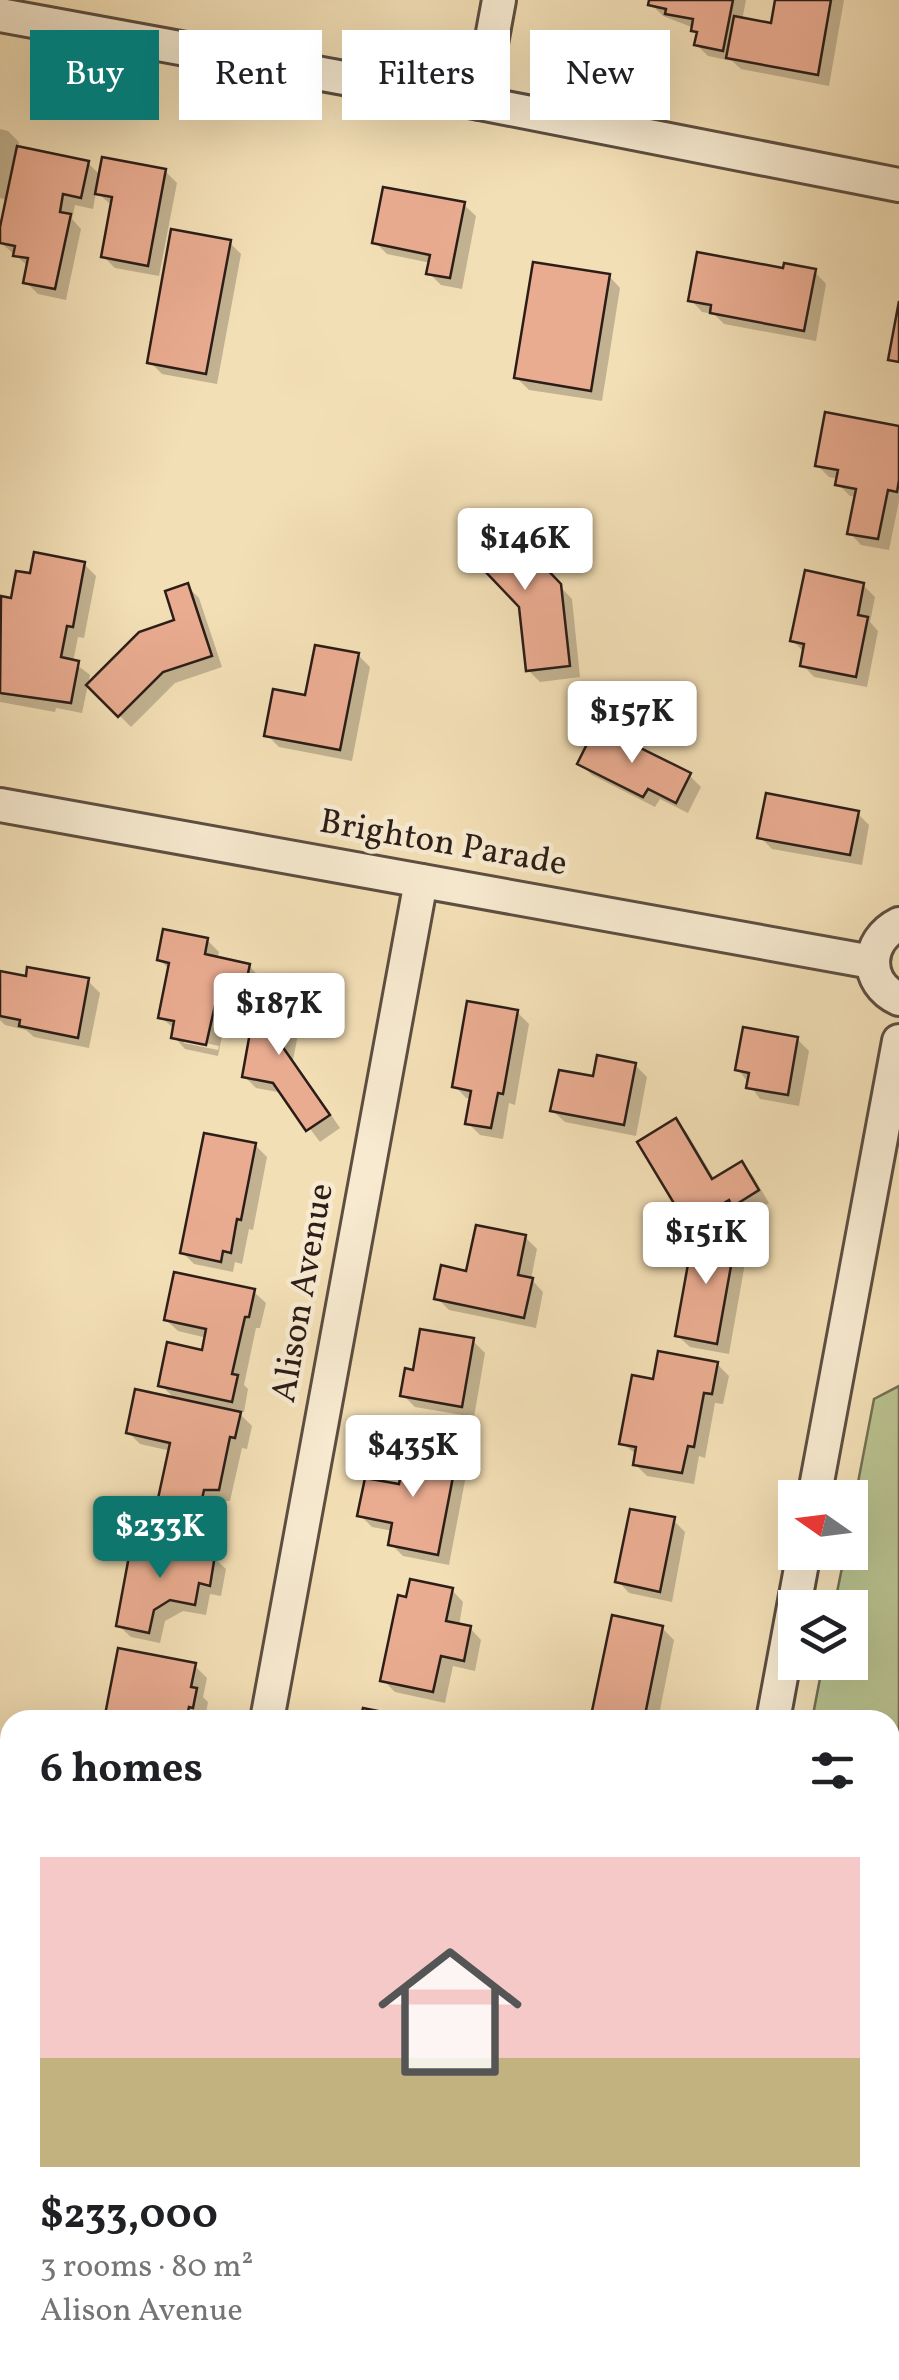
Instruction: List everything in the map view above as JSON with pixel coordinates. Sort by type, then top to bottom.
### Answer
[{"type":"street","points":[[493,30],[499,0]]},
{"type":"street","points":[[0,16],[342,77]]},
{"type":"street","points":[[510,108],[899,185]]},
{"type":"street","name":"Brighton Parade","points":[[0,805],[872,962]]},
{"type":"street","name":"Alison Avenue","points":[[268,1710],[421,881]]},
{"type":"street","points":[[899,924],[879,940],[872,962],[878,984],[899,999]]},
{"type":"street","points":[[817,1480],[899,1041]]},
{"type":"street","points":[[775,1710],[801,1570]]},
{"type":"green space","points":[[899,1386],[899,1710],[814,1710],[820,1680],[868,1680],[868,1590],[837,1590],[842,1570],[868,1570],[868,1480],[858,1480],[874,1399]]},
{"type":"building","points":[[649,0],[733,0],[723,51],[694,45],[697,32],[691,31],[693,19],[665,14],[666,9],[648,5]]},
{"type":"building","points":[[775,0],[831,0],[818,75],[726,58],[734,16],[771,23]]},
{"type":"building","points":[[17,146],[89,161],[81,198],[63,194],[60,212],[71,214],[55,289],[23,283],[28,258],[13,256],[15,246],[0,243]]},
{"type":"building","points":[[102,157],[166,169],[148,266],[101,257],[112,197],[95,194]]},
{"type":"building","points":[[383,187],[465,202],[450,278],[426,274],[430,255],[372,243]]},
{"type":"building","points":[[171,229],[231,240],[206,374],[147,363]]},
{"type":"building","points":[[697,252],[783,268],[784,263],[816,269],[804,331],[710,313],[711,305],[688,301]]},
{"type":"building","points":[[533,262],[610,274],[591,391],[514,378]]},
{"type":"building","points":[[899,301],[899,362],[888,360]]},
{"type":"building","points":[[825,412],[899,426],[897,492],[888,490],[878,539],[847,534],[856,489],[835,485],[838,470],[815,466]]},
{"type":"building","points":[[495,515],[561,584],[570,666],[526,671],[519,607],[462,547]]},
{"type":"building","points":[[34,552],[85,562],[73,627],[67,626],[61,657],[79,661],[71,703],[0,693],[1,596],[11,598],[16,571],[30,573]]},
{"type":"building","points":[[805,570],[864,583],[858,615],[868,617],[856,677],[800,666],[804,644],[790,641]]},
{"type":"building","points":[[188,583],[212,656],[163,672],[118,717],[86,685],[139,632],[174,620],[165,591]]},
{"type":"building","points":[[315,645],[359,653],[340,750],[264,736],[273,689],[305,695]]},
{"type":"building","points":[[596,726],[691,773],[676,803],[648,789],[643,797],[577,764]]},
{"type":"building","points":[[766,793],[859,811],[850,855],[757,838]]},
{"type":"building","points":[[163,929],[208,938],[205,954],[250,964],[243,997],[218,992],[206,1045],[171,1038],[174,1021],[158,1018],[169,963],[157,960]]},
{"type":"building","points":[[27,967],[89,978],[78,1038],[19,1026],[20,1020],[0,1016],[0,971],[26,976]]},
{"type":"building","points":[[258,988],[292,995],[282,1046],[330,1115],[306,1131],[273,1083],[242,1077]]},
{"type":"building","points":[[467,1001],[518,1010],[503,1094],[498,1093],[491,1128],[465,1124],[471,1091],[452,1087]]},
{"type":"building","points":[[743,1027],[798,1037],[788,1095],[746,1088],[749,1073],[735,1070]]},
{"type":"building","points":[[597,1055],[636,1063],[624,1125],[550,1111],[559,1070],[593,1076]]},
{"type":"building","points":[[676,1118],[712,1179],[742,1161],[759,1190],[732,1207],[729,1200],[687,1225],[637,1142]]},
{"type":"building","points":[[204,1133],[256,1143],[241,1220],[237,1219],[231,1253],[223,1251],[221,1262],[180,1253]]},
{"type":"building","points":[[476,1225],[526,1235],[518,1275],[533,1278],[524,1318],[434,1299],[441,1265],[466,1271]]},
{"type":"building","points":[[694,1231],[736,1238],[717,1344],[675,1336]]},
{"type":"building","points":[[174,1272],[255,1289],[232,1374],[238,1375],[232,1402],[158,1386],[167,1342],[202,1350],[206,1329],[164,1320]]},
{"type":"building","points":[[420,1329],[474,1338],[462,1407],[400,1396],[405,1368],[413,1370]]},
{"type":"building","points":[[658,1351],[718,1362],[712,1394],[704,1393],[694,1447],[688,1446],[682,1473],[633,1465],[636,1447],[619,1444],[632,1375],[653,1379]]},
{"type":"building","points":[[135,1389],[241,1412],[235,1438],[230,1437],[219,1490],[204,1490],[196,1526],[154,1517],[170,1443],[126,1433]]},
{"type":"building","points":[[406,1446],[457,1456],[438,1555],[388,1545],[392,1523],[357,1516],[365,1478],[399,1484]]},
{"type":"building","points":[[630,1509],[675,1517],[660,1592],[615,1582]]},
{"type":"building","points":[[132,1540],[215,1555],[210,1586],[199,1583],[195,1605],[170,1600],[154,1610],[149,1633],[116,1626]]},
{"type":"building","points":[[410,1579],[453,1588],[446,1621],[471,1626],[464,1661],[441,1656],[433,1692],[380,1681],[398,1595],[406,1597]]},
{"type":"building","points":[[612,1615],[663,1626],[646,1710],[592,1710]]},
{"type":"building","points":[[118,1648],[196,1663],[191,1687],[197,1688],[193,1708],[106,1710]]}]
